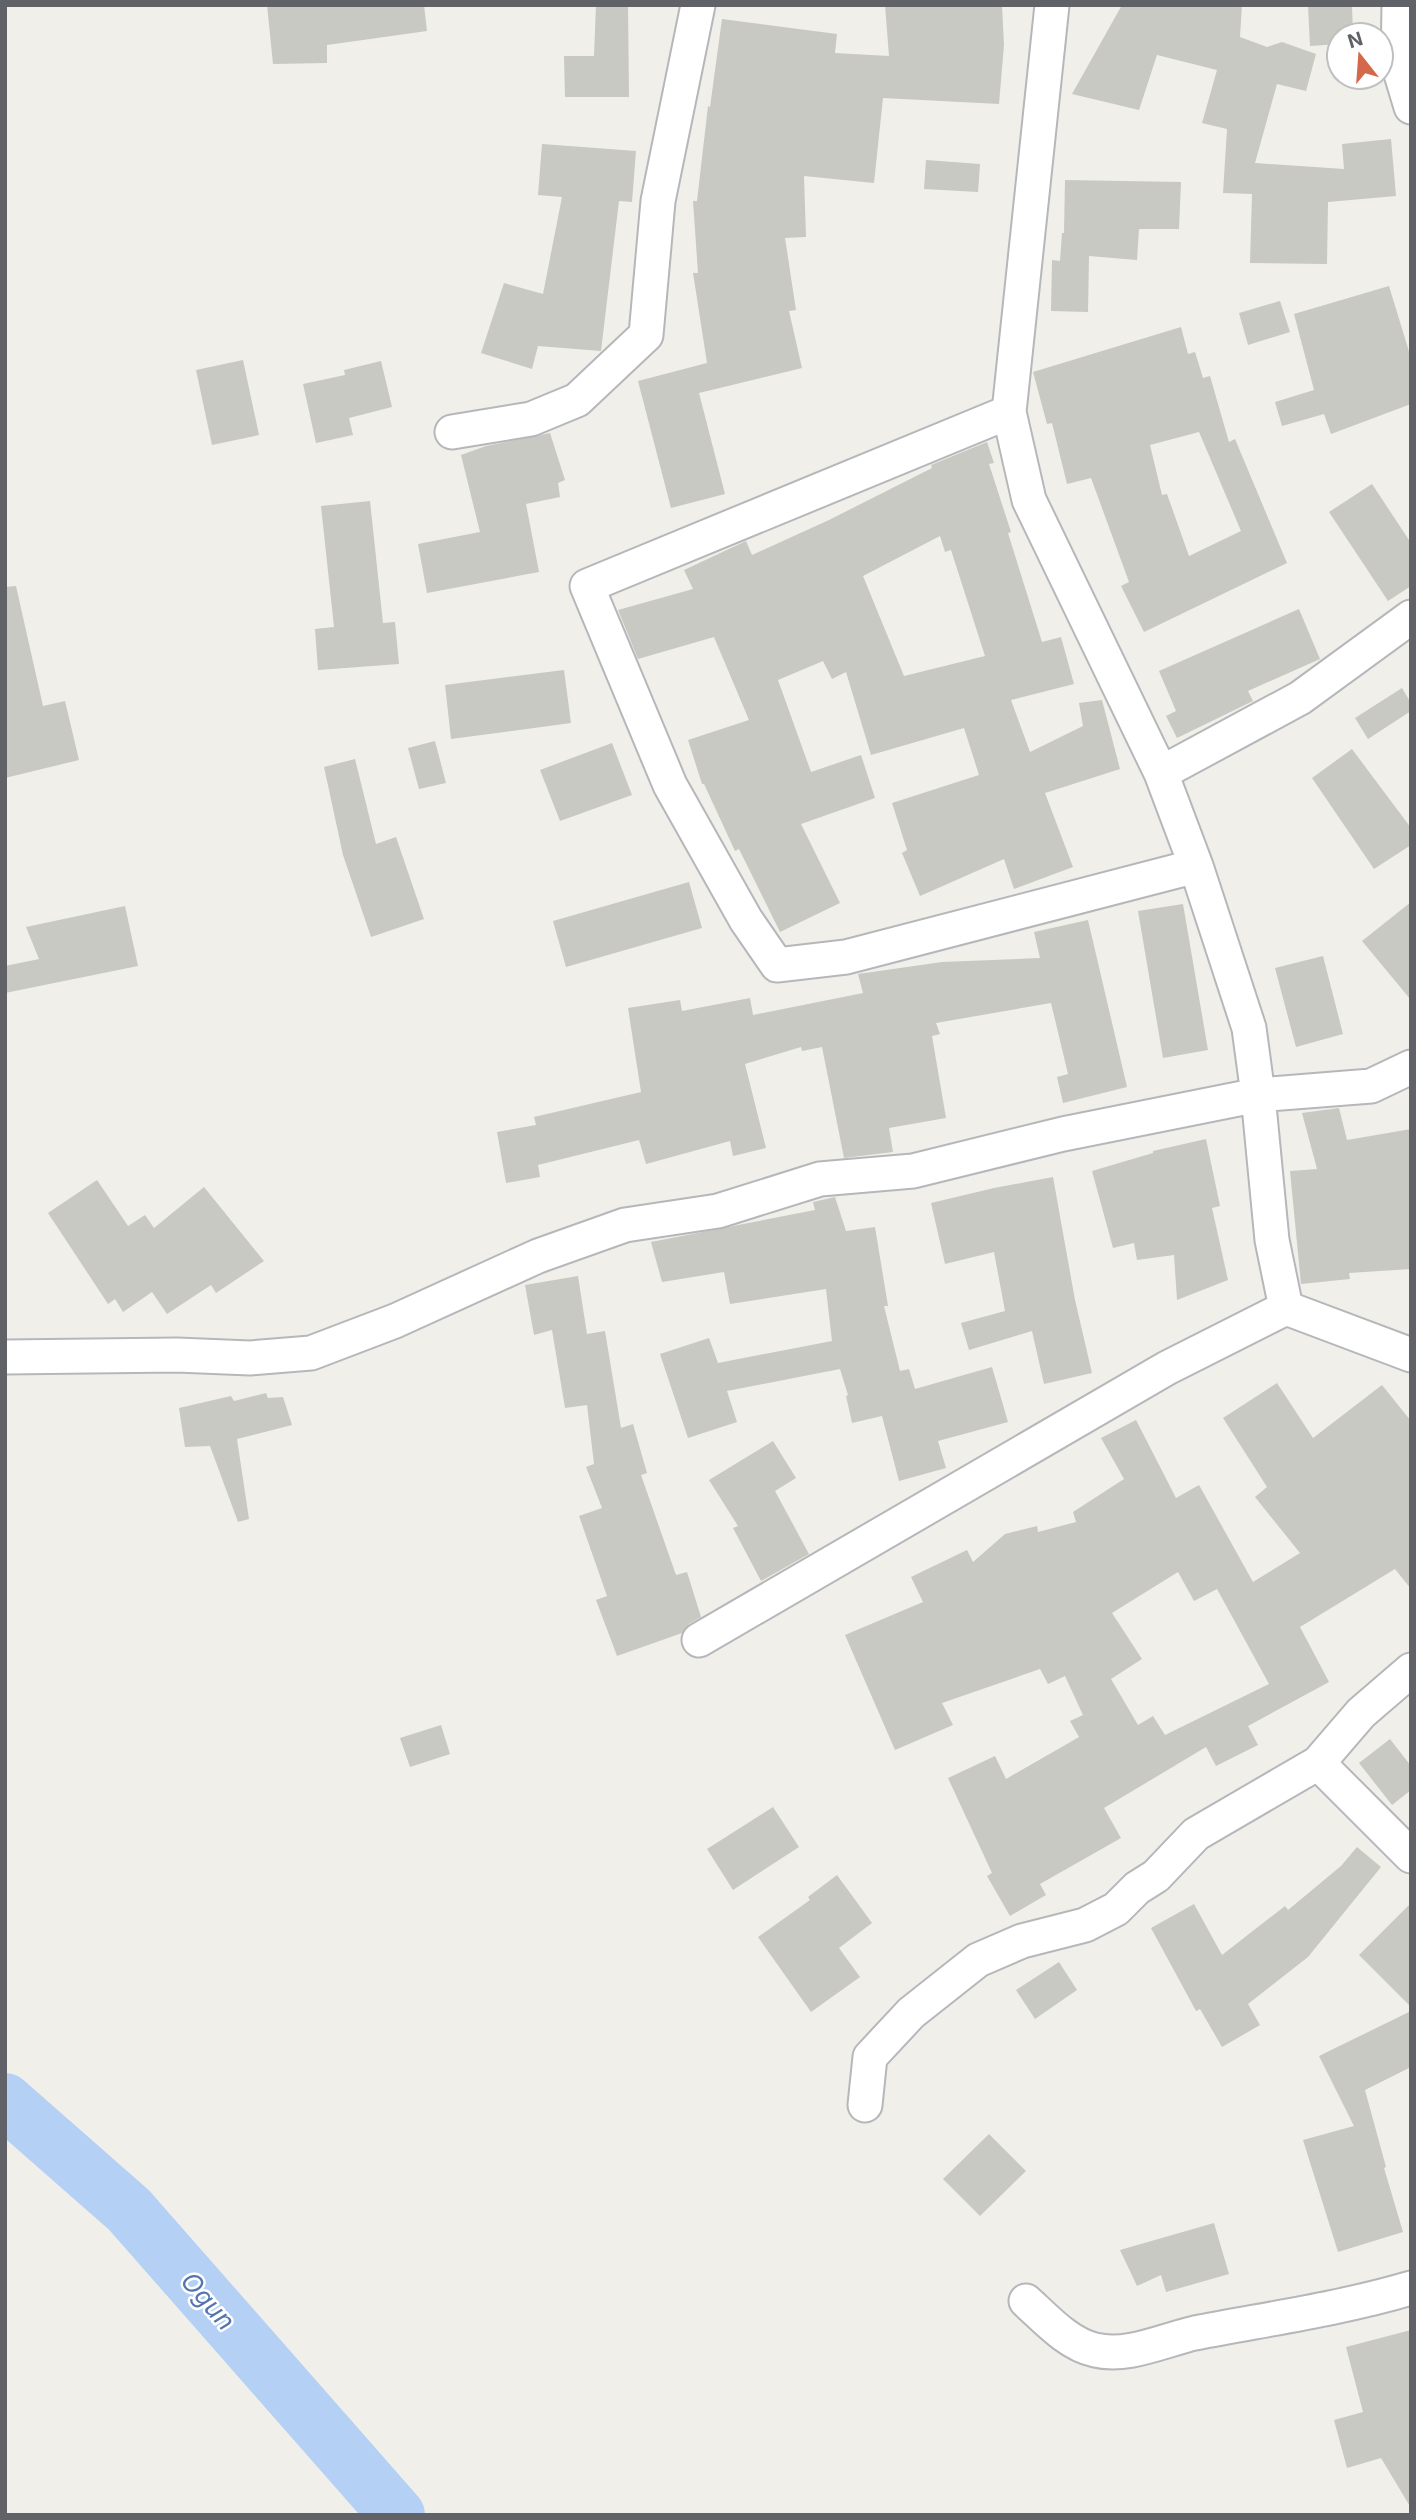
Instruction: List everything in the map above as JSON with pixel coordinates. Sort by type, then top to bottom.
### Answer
[{"type":"street","points":[[452,432],[531,419],[577,400],[646,335],[658,201],[698,5]]},
{"type":"street","points":[[1052,5],[1009,412],[1029,500],[1161,773],[1196,866],[1249,1028],[1272,1240],[1286,1308]]},
{"type":"street","points":[[1399,5],[1398,64],[1411,107]]},
{"type":"street","points":[[1009,412],[587,586],[670,785],[747,920],[777,965],[846,957],[1196,866]]},
{"type":"street","points":[[1161,773],[1300,698],[1411,617]]},
{"type":"street","points":[[5,1357],[177,1355],[250,1358],[311,1353],[395,1321],[538,1256],[625,1225],[718,1211],[820,1179],[913,1171],[1063,1134],[1258,1095],[1371,1086],[1411,1067]]},
{"type":"street","points":[[698,1640],[1167,1368],[1286,1308],[1411,1355]]},
{"type":"street","points":[[865,2105],[870,2057],[911,2013],[978,1960],[1022,1941],[1085,1925],[1116,1909],[1137,1888],[1156,1877],[1196,1834],[1318,1763],[1362,1713],[1411,1670]]},
{"type":"street","points":[[1318,1763],[1411,1856]]},
{"type":"street","points":[[1026,2301],[1070,2340],[1096,2351],[1125,2351],[1193,2334],[1362,2302],[1411,2288]]},
{"type":"building","points":[[267,5],[424,5],[427,31],[327,45],[327,63],[273,64]]},
{"type":"building","points":[[596,5],[628,5],[629,97],[565,97],[564,56],[594,56]]},
{"type":"building","points":[[885,5],[1002,5],[1004,45],[999,104],[883,98],[874,183],[804,176],[806,237],[785,238],[796,310],[789,311],[802,368],[699,393],[725,494],[671,508],[638,381],[707,363],[693,273],[698,273],[693,201],[697,201],[722,19],[837,34],[835,53],[889,56]]},
{"type":"building","points":[[1122,5],[1242,5],[1240,37],[1267,47],[1282,42],[1316,54],[1306,91],[1277,84],[1255,163],[1344,169],[1342,144],[1391,139],[1396,196],[1328,202],[1327,264],[1250,263],[1252,194],[1223,193],[1227,129],[1202,123],[1217,70],[1157,55],[1139,110],[1072,94]]},
{"type":"building","points":[[1308,5],[1352,5],[1353,21],[1325,21],[1325,45],[1310,46]]},
{"type":"building","points":[[542,144],[636,151],[632,202],[619,201],[601,351],[538,346],[532,369],[481,353],[504,283],[543,294],[562,197],[538,195]]},
{"type":"building","points":[[926,160],[980,164],[978,192],[924,189]]},
{"type":"building","points":[[1065,180],[1181,182],[1179,229],[1139,229],[1137,260],[1089,256],[1088,312],[1051,311],[1052,260],[1060,261],[1064,233]]},
{"type":"building","points":[[1389,286],[1411,358],[1411,404],[1331,434],[1324,414],[1282,426],[1275,402],[1314,390],[1294,314]]},
{"type":"building","points":[[1280,301],[1290,332],[1248,345],[1239,313]]},
{"type":"building","points":[[1181,327],[1188,354],[1195,352],[1203,378],[1210,376],[1229,442],[1235,439],[1287,563],[1144,632],[1121,586],[1129,582],[1091,478],[1067,484],[1052,423],[1047,424],[1033,372]],"holes":[[[1199,432],[1241,531],[1189,556],[1167,494],[1162,495],[1150,445]]]},
{"type":"building","points":[[243,360],[259,435],[212,445],[196,370]]},
{"type":"building","points":[[381,361],[392,407],[349,418],[353,435],[316,443],[303,384],[345,375],[344,370]]},
{"type":"building","points":[[550,433],[565,480],[558,483],[560,497],[526,504],[539,572],[427,593],[418,544],[480,532],[461,455],[486,446]]},
{"type":"building","points":[[987,442],[994,463],[989,464],[1042,642],[1061,637],[1074,684],[1011,700],[1030,752],[1083,726],[1079,703],[1102,700],[1120,769],[1045,793],[1073,867],[1014,889],[1004,859],[920,896],[902,853],[907,850],[892,803],[979,775],[964,728],[871,755],[846,672],[832,679],[823,661],[778,680],[811,772],[861,755],[875,798],[801,824],[840,903],[780,932],[739,849],[735,851],[702,784],[688,740],[749,720],[714,637],[638,659],[618,610],[693,589],[684,570],[746,541],[752,555],[829,520],[932,468],[931,465]],"holes":[[[940,536],[945,552],[951,550],[985,656],[904,676],[863,576]]]},
{"type":"building","points":[[1372,484],[1411,543],[1411,586],[1388,601],[1329,512]]},
{"type":"building","points":[[370,501],[383,623],[395,622],[399,664],[318,670],[315,629],[334,627],[321,506]]},
{"type":"building","points":[[16,586],[43,706],[65,701],[79,760],[5,778],[5,587]]},
{"type":"building","points":[[1299,609],[1320,659],[1248,691],[1253,701],[1177,738],[1166,716],[1176,711],[1159,671]]},
{"type":"building","points":[[564,670],[571,723],[451,739],[445,685]]},
{"type":"building","points":[[1402,688],[1411,703],[1411,711],[1368,739],[1355,718]]},
{"type":"building","points":[[435,741],[446,783],[419,789],[408,748]]},
{"type":"building","points":[[612,743],[632,795],[560,821],[540,770]]},
{"type":"building","points":[[1352,749],[1411,828],[1411,845],[1374,869],[1312,778]]},
{"type":"building","points":[[355,759],[376,844],[396,837],[424,919],[371,937],[343,855],[324,767]]},
{"type":"building","points":[[689,882],[702,928],[566,967],[553,921]]},
{"type":"building","points":[[1411,902],[1411,1000],[1362,941]]},
{"type":"building","points":[[1183,904],[1208,1050],[1163,1058],[1138,911]]},
{"type":"building","points":[[125,906],[138,966],[5,993],[5,966],[39,959],[26,927]]},
{"type":"building","points":[[1088,920],[1127,1087],[1063,1103],[1057,1077],[1068,1074],[1051,1003],[936,1023],[940,1034],[932,1036],[946,1118],[889,1128],[893,1152],[844,1158],[822,1047],[802,1051],[801,1047],[745,1064],[766,1148],[733,1156],[730,1141],[646,1164],[639,1140],[538,1165],[540,1177],[506,1183],[497,1132],[536,1125],[534,1117],[641,1092],[628,1008],[680,1000],[682,1011],[750,998],[753,1015],[863,993],[858,974],[942,962],[1040,958],[1034,932]]},
{"type":"building","points":[[1323,956],[1343,1034],[1296,1047],[1275,968]]},
{"type":"building","points":[[1339,1108],[1347,1140],[1411,1129],[1411,1269],[1349,1273],[1350,1279],[1301,1284],[1290,1171],[1317,1169],[1302,1113]]},
{"type":"building","points":[[1206,1139],[1220,1206],[1212,1208],[1228,1280],[1177,1300],[1174,1255],[1137,1260],[1134,1243],[1113,1248],[1092,1171],[1153,1151]]},
{"type":"building","points":[[1053,1177],[1075,1300],[1092,1373],[1044,1384],[1032,1331],[969,1350],[961,1323],[1005,1311],[994,1252],[945,1264],[931,1203]]},
{"type":"building","points":[[97,1180],[128,1226],[145,1215],[154,1228],[204,1187],[264,1261],[216,1293],[211,1285],[167,1314],[152,1292],[123,1312],[115,1299],[108,1304],[48,1213]]},
{"type":"building","points":[[835,1197],[846,1231],[875,1227],[888,1306],[884,1306],[900,1371],[909,1369],[915,1389],[992,1367],[1008,1422],[938,1441],[946,1468],[899,1481],[882,1416],[852,1423],[846,1396],[848,1395],[840,1369],[727,1391],[737,1422],[688,1438],[660,1354],[709,1338],[718,1363],[832,1341],[826,1289],[730,1304],[724,1272],[662,1282],[651,1242],[815,1210],[813,1202]]},
{"type":"building","points":[[578,1276],[587,1334],[605,1331],[621,1428],[633,1424],[647,1473],[641,1475],[676,1575],[687,1572],[701,1617],[689,1624],[682,1633],[617,1656],[596,1600],[607,1596],[579,1516],[602,1508],[586,1467],[594,1464],[587,1405],[565,1408],[552,1330],[534,1335],[525,1285]]},
{"type":"building","points":[[1277,1383],[1313,1438],[1382,1385],[1411,1421],[1411,1589],[1395,1569],[1300,1627],[1329,1682],[1248,1726],[1258,1745],[1216,1766],[1206,1747],[1104,1808],[1121,1838],[1040,1884],[1046,1895],[1010,1916],[987,1876],[992,1873],[948,1778],[995,1756],[1006,1779],[1079,1737],[1070,1721],[1083,1715],[1065,1676],[1048,1684],[1040,1669],[942,1703],[953,1725],[895,1750],[845,1635],[923,1602],[911,1577],[967,1550],[973,1562],[1005,1534],[1037,1526],[1038,1532],[1076,1522],[1073,1512],[1124,1479],[1101,1438],[1136,1420],[1176,1498],[1199,1485],[1253,1582],[1300,1553],[1255,1497],[1267,1487],[1223,1418]],"holes":[[[1178,1572],[1194,1601],[1217,1589],[1269,1684],[1165,1735],[1153,1716],[1138,1725],[1111,1679],[1142,1659],[1112,1613]]]},
{"type":"building","points":[[266,1393],[268,1398],[283,1397],[292,1425],[237,1439],[249,1519],[238,1522],[210,1446],[185,1447],[179,1408],[231,1396],[234,1401]]},
{"type":"building","points":[[773,1441],[796,1478],[775,1491],[809,1554],[761,1581],[733,1528],[738,1526],[709,1480]]},
{"type":"building","points":[[441,1725],[450,1754],[410,1767],[400,1738]]},
{"type":"building","points":[[1390,1739],[1411,1766],[1411,1790],[1392,1805],[1359,1763]]},
{"type":"building","points":[[773,1807],[799,1847],[733,1890],[707,1849]]},
{"type":"building","points":[[1357,1847],[1381,1867],[1308,1957],[1248,2004],[1260,2025],[1222,2047],[1200,2009],[1196,2011],[1151,1928],[1194,1904],[1222,1955],[1285,1906],[1288,1910],[1341,1866]]},
{"type":"building","points":[[837,1875],[872,1923],[839,1948],[860,1977],[811,2012],[758,1937],[810,1900],[808,1897]]},
{"type":"building","points":[[1411,1903],[1411,2007],[1359,1955]]},
{"type":"building","points":[[1059,1962],[1077,1990],[1035,2019],[1016,1990]]},
{"type":"building","points":[[1411,2011],[1411,2067],[1365,2090],[1403,2232],[1338,2252],[1303,2140],[1354,2126],[1319,2056]]},
{"type":"building","points":[[989,2134],[1026,2171],[980,2216],[943,2179]]},
{"type":"building","points":[[1214,2223],[1229,2274],[1166,2292],[1161,2275],[1137,2286],[1120,2250]]},
{"type":"building","points":[[1411,2330],[1411,2508],[1381,2458],[1347,2468],[1334,2420],[1363,2412],[1346,2347]]},
{"type":"waterway","name":"Ogun","points":[[5,2101],[129,2210],[397,2515]]}]
